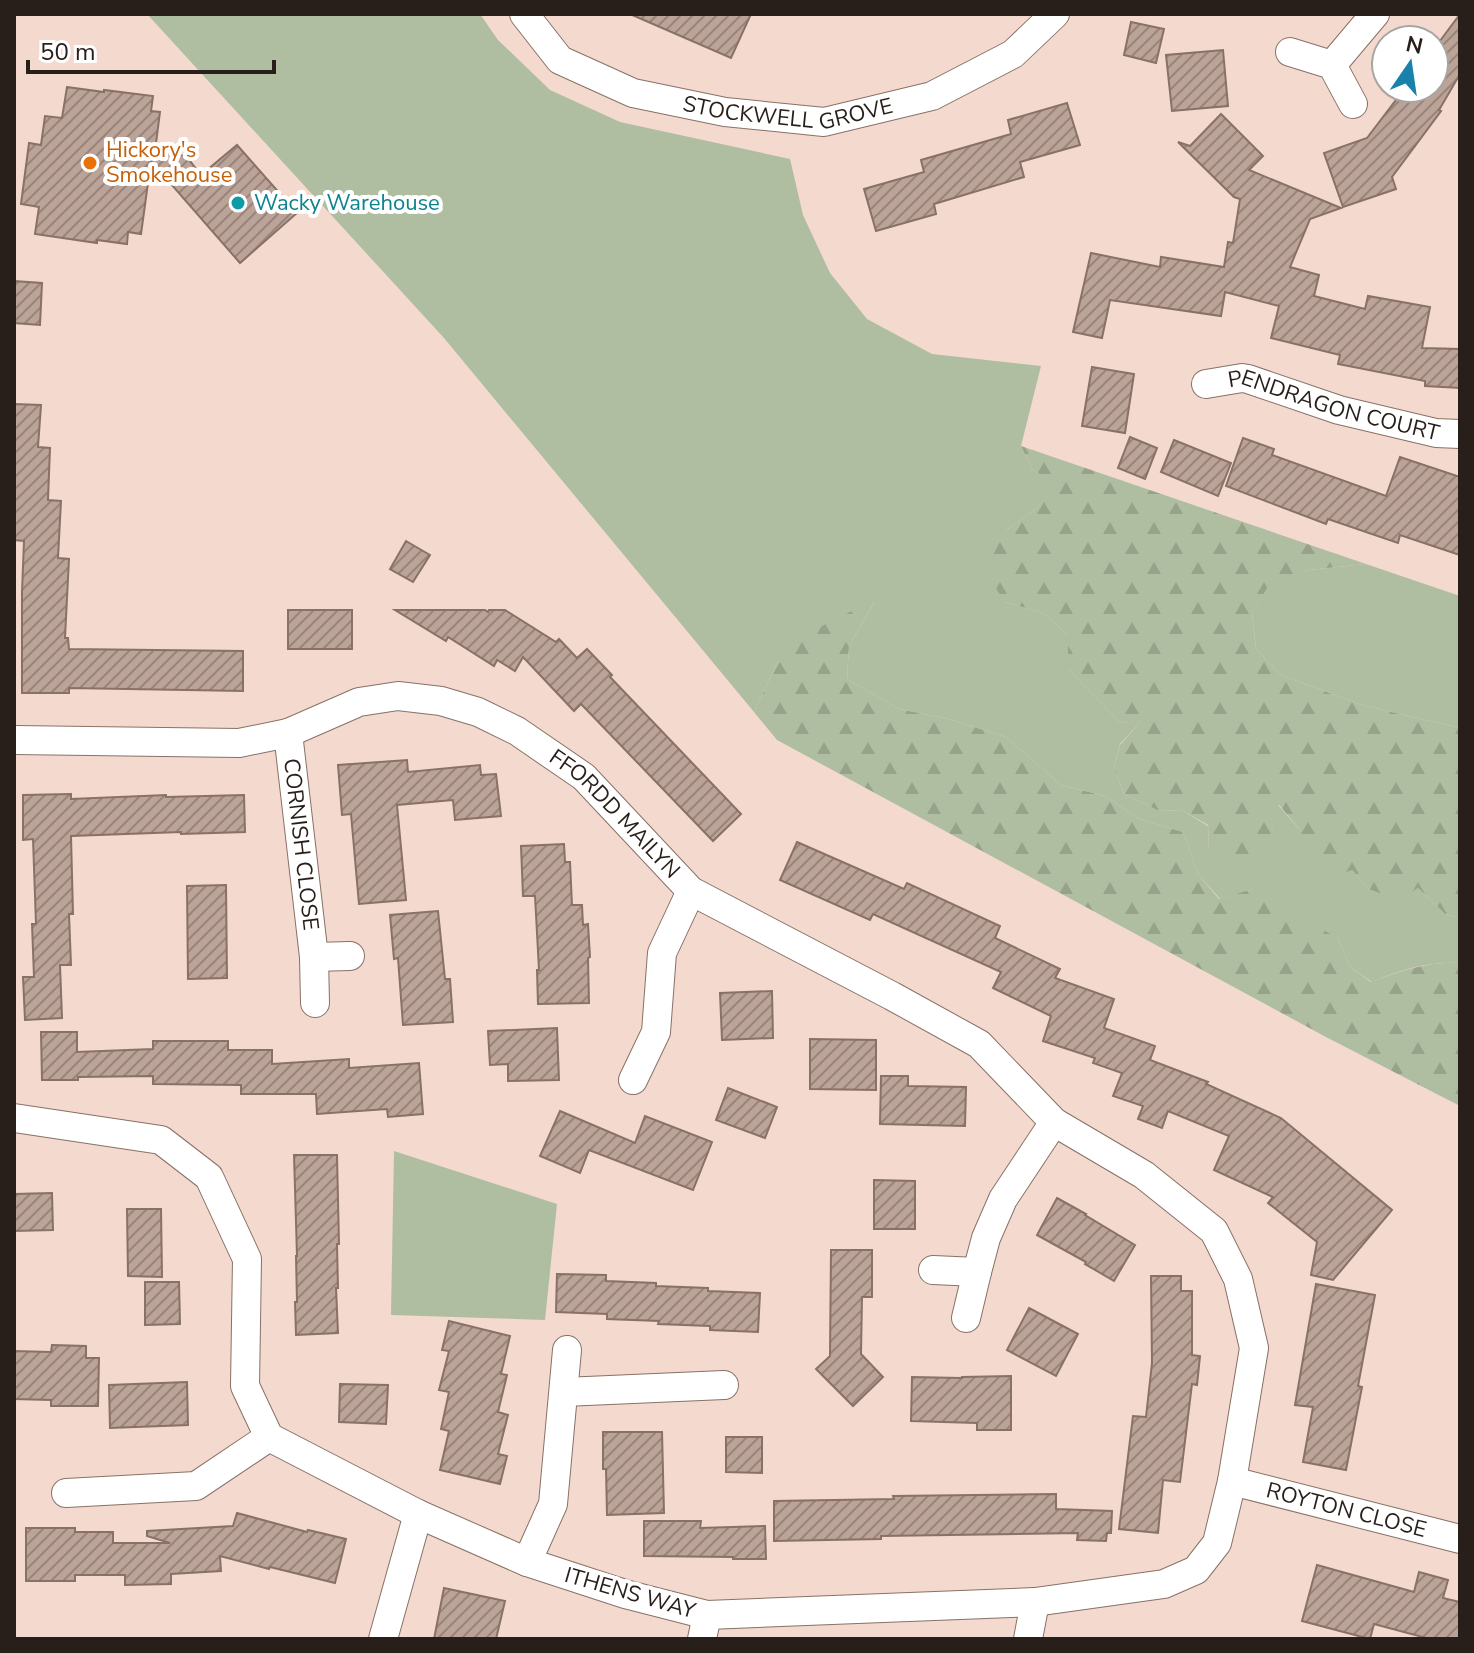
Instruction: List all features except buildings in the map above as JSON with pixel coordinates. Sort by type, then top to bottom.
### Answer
[{"type":"street","name":"STOCKWELL GROVE","points":[[524,14],[560,60],[633,93],[725,112],[824,122],[932,96],[1013,54],[1055,14]]},
{"type":"street","points":[[1332,65],[1375,14]]},
{"type":"street","points":[[1290,52],[1332,65],[1353,104]]},
{"type":"street","name":"PENDRAGON COURT","points":[[1206,384],[1248,379],[1339,410],[1436,433],[1460,434]]},
{"type":"street","name":"FFORDD MAILYN","points":[[14,740],[239,743],[288,733],[359,702],[398,696],[441,701],[478,712],[517,731],[584,777],[691,891],[979,1044],[1054,1122],[1144,1175]]},
{"type":"street","name":"CORNISH CLOSE","points":[[288,733],[314,957],[315,1003]]},
{"type":"street","points":[[633,1080],[656,1032],[662,953],[691,891]]},
{"type":"street","name":"CORNISH CLOSE","points":[[314,957],[350,956]]},
{"type":"street","points":[[14,1118],[161,1140],[209,1177],[247,1259],[245,1386],[269,1437],[196,1486],[66,1493]]},
{"type":"street","points":[[966,1318],[986,1238],[1003,1199],[1054,1122]]},
{"type":"street","name":"ITHENS WAY","points":[[269,1437],[418,1514],[527,1562],[625,1594],[704,1627],[1035,1602],[1164,1584],[1196,1570],[1217,1543],[1232,1481],[1254,1348],[1238,1279],[1214,1231],[1144,1175]]},
{"type":"street","points":[[933,1270],[977,1272]]},
{"type":"street","points":[[527,1562],[553,1504],[567,1350]]},
{"type":"street","points":[[564,1392],[724,1385]]},
{"type":"street","name":"ROYTON CLOSE","points":[[1232,1481],[1460,1539]]},
{"type":"street","points":[[383,1639],[418,1514]]},
{"type":"street","points":[[1028,1639],[1035,1602]]},
{"type":"green space","points":[[147,14],[480,14],[498,40],[550,90],[620,122],[790,159],[803,215],[830,273],[867,319],[932,354],[1041,366],[1021,446],[1032,469],[1057,484],[1038,507],[1004,532],[1005,602],[1043,613],[1068,635],[1068,669],[1121,723],[1142,720],[1120,744],[1114,769],[1124,794],[1157,810],[1183,811],[1208,826],[1209,849],[1272,834],[1278,805],[1301,831],[1352,870],[1369,889],[1418,888],[1445,914],[1460,918],[1460,963],[1414,967],[1372,982],[1350,967],[1338,939],[1249,890],[1220,899],[1198,874],[1183,832],[1139,819],[1105,796],[1061,785],[1006,737],[949,719],[899,709],[847,679],[849,646],[875,601],[778,661],[754,712],[444,338]]},
{"type":"green space","points":[[1021,446],[1366,564],[1309,570],[1270,583],[1252,613],[1256,649],[1281,675],[1362,705],[1460,728],[1460,918],[1445,914],[1418,888],[1398,900],[1369,889],[1352,870],[1332,877],[1305,860],[1301,831],[1279,805],[1272,834],[1260,852],[1234,860],[1209,849],[1208,825],[1183,811],[1157,810],[1124,794],[1114,769],[1120,745],[1141,721],[1121,723],[1068,669],[1068,635],[1043,613],[1005,602],[985,572],[1004,532],[1038,507],[1056,484],[1032,469]]},
{"type":"green space","points":[[1366,564],[1460,596],[1460,728],[1362,705],[1281,675],[1256,649],[1252,613],[1270,582],[1309,570]]},
{"type":"green space","points":[[876,599],[849,646],[847,679],[899,709],[949,719],[1006,737],[1061,785],[1105,796],[1139,819],[1183,832],[1198,874],[1219,899],[1249,890],[1281,902],[1338,939],[1350,967],[1371,982],[1415,968],[1460,963],[1460,1106],[1326,1037],[777,740],[754,712],[778,661],[796,639]]},
{"type":"green space","points":[[394,1151],[557,1204],[545,1320],[391,1315]]},
{"type":"place","name":"Hickory's Smokehouse","points":[[90,163]]},
{"type":"place","name":"Wacky Warehouse","points":[[238,203]]}]
